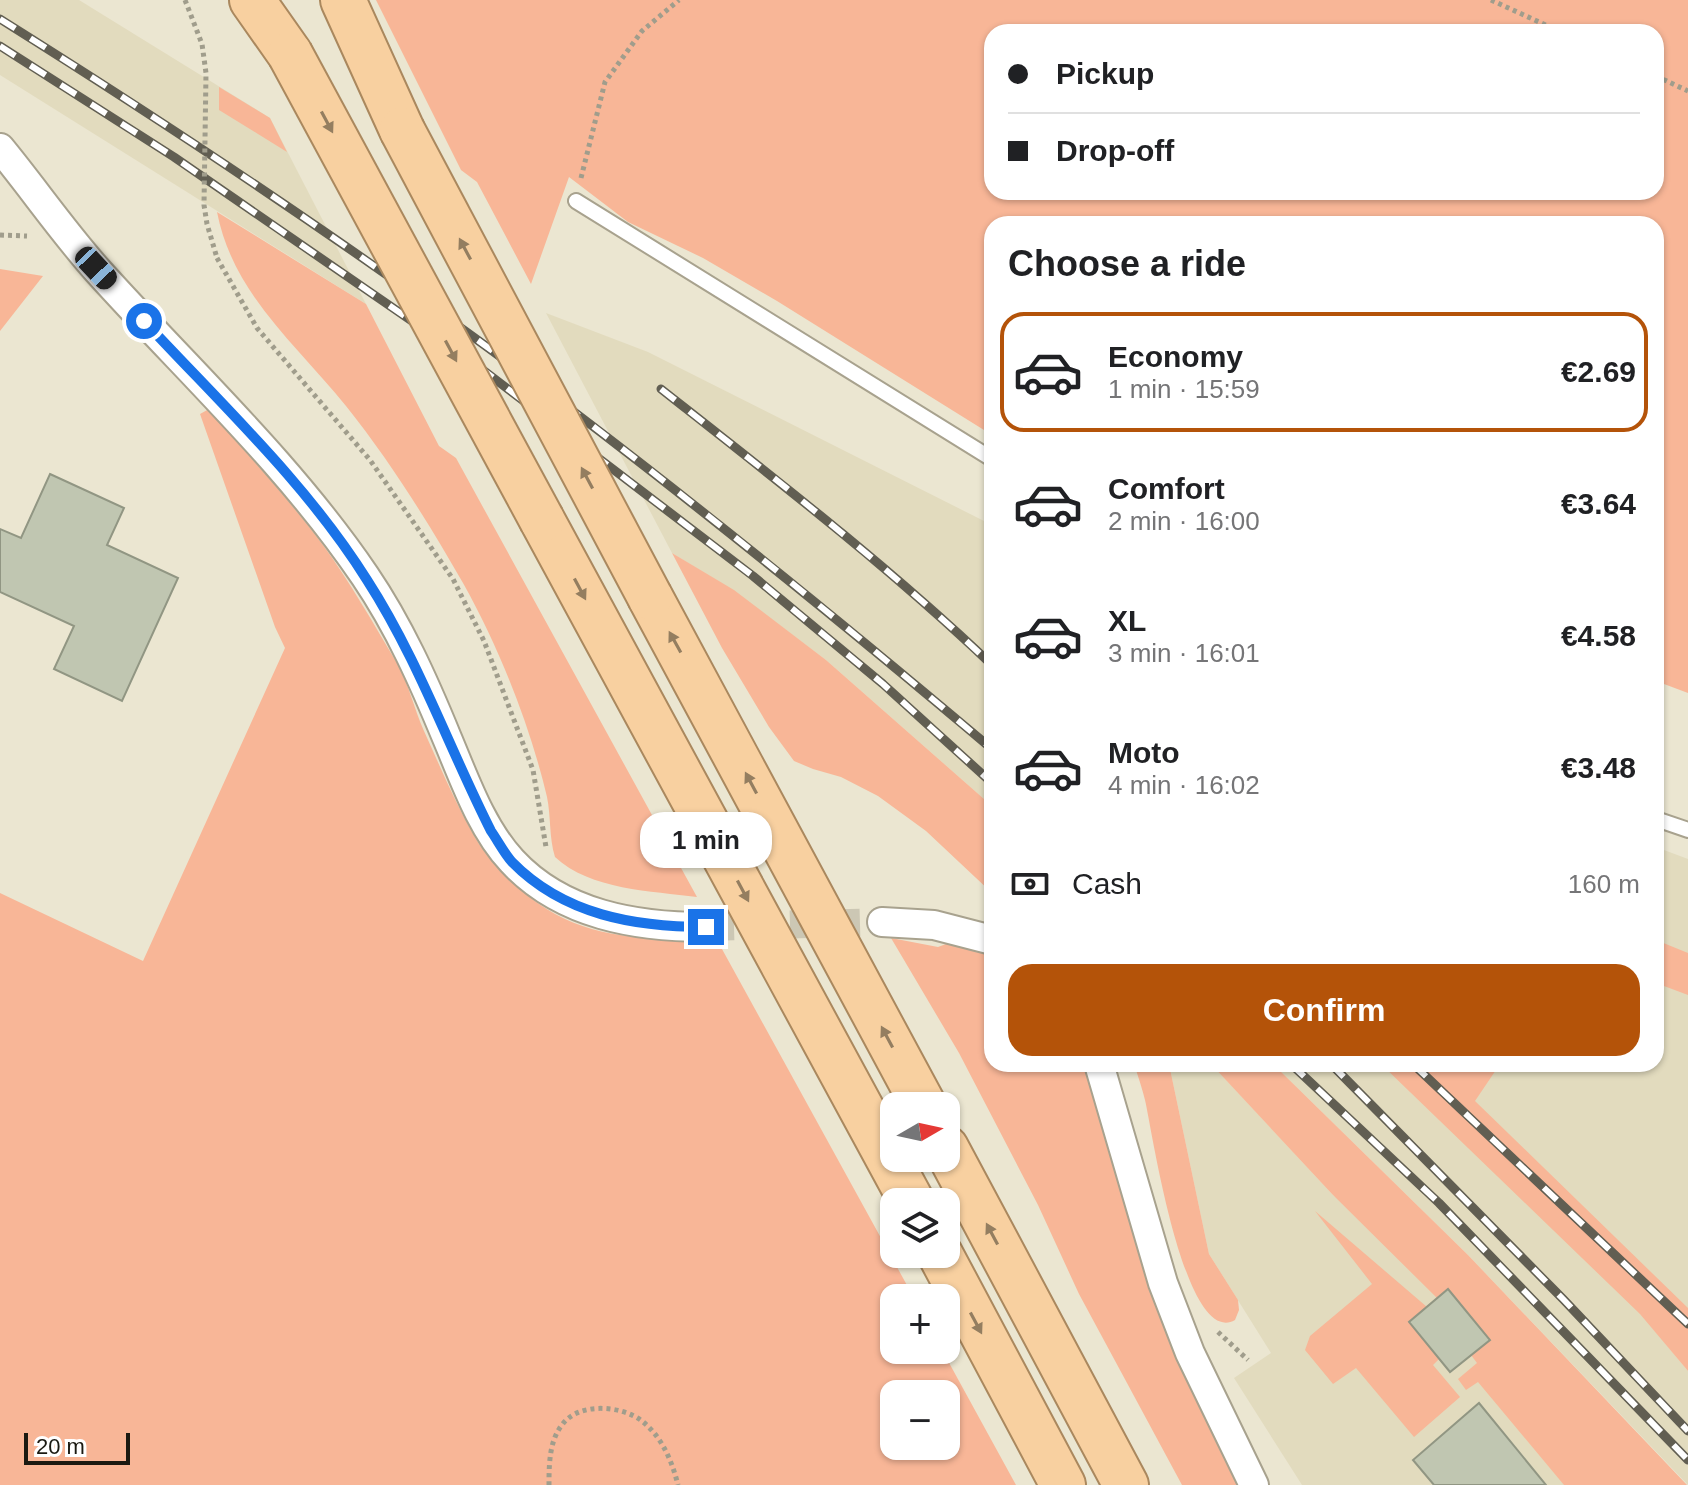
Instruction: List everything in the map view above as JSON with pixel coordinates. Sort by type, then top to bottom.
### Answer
[{"type":"highway","points":[[252,0],[290,54],[904,1188]]},
{"type":"highway","points":[[270,0],[290,54]]},
{"type":"highway","points":[[343,0],[402,130],[916,1092]]},
{"type":"highway","points":[[959,1172],[1126,1485]]},
{"type":"highway","points":[[947,1268],[1063,1485]]},
{"type":"highway","points":[[1028,1303],[1144,1485]]},
{"type":"street","points":[[0,148],[96,268],[289,478],[335,534],[367,579],[399,634],[467,783],[491,831],[510,860],[554,895],[583,909],[645,925],[706,927]]},
{"type":"street","points":[[882,922],[934,925],[984,938]]},
{"type":"street","points":[[1101,1072],[1163,1283],[1190,1353],[1254,1485]]},
{"type":"lane","points":[[576,201],[984,454]]},
{"type":"lane","points":[[1664,822],[1688,830]]},
{"type":"path","points":[[185,0],[202,44],[206,73],[204,205],[217,258],[257,328],[370,460],[453,579],[484,641],[533,770],[549,859]]},
{"type":"path","points":[[576,201],[605,82],[642,31],[679,0]]},
{"type":"path","points":[[1491,0],[1544,24]]},
{"type":"path","points":[[1664,80],[1688,91]]},
{"type":"path","points":[[549,1485],[553,1445],[563,1423],[582,1412],[612,1409],[642,1421],[657,1438],[670,1457],[678,1485]]},
{"type":"shaded area","points":[[0,0],[79,0],[270,118],[366,304],[0,75]]},
{"type":"shaded area","points":[[376,0],[1688,0],[1688,693],[1664,684],[1664,216],[984,216],[984,430],[777,301],[703,258],[628,222],[569,177],[531,284],[477,182],[461,170]]},
{"type":"shaded area","points":[[219,87],[270,118],[287,152],[219,110]]},
{"type":"shaded area","points":[[217,212],[366,304],[439,446],[456,458],[697,897],[603,883],[569,868],[555,857],[547,797],[532,742],[512,687],[476,608],[450,560],[378,448],[252,293],[225,241]]},
{"type":"shaded area","points":[[0,269],[43,276],[0,331]]},
{"type":"shaded area","points":[[546,313],[648,352],[984,521],[984,799],[826,660],[734,591],[672,553]]},
{"type":"shaded area","points":[[209,409],[296,510],[343,573],[401,671],[424,731],[464,818],[484,851],[506,876],[534,901],[580,925],[629,936],[710,935],[717,940],[880,1236],[880,1268],[897,1268],[906,1284],[880,1284],[880,1364],[950,1364],[958,1380],[880,1380],[880,1460],[960,1460],[960,1383],[1016,1485],[0,1485],[0,893],[143,961],[285,648],[200,414]]},
{"type":"shaded area","points":[[672,553],[734,590],[826,660],[984,799],[984,885],[926,831],[878,796],[841,777],[794,761],[769,727],[722,648]]},
{"type":"shaded area","points":[[1664,850],[1688,859],[1688,1363],[1650,1325],[1688,1371],[1688,1485],[1468,1255],[1281,1072],[1664,1072]]},
{"type":"shaded area","points":[[891,938],[938,947],[946,944],[967,945],[984,951],[984,1072],[1087,1072],[1145,1276],[1192,1392],[1237,1485],[1182,1485],[1079,1294],[1038,1205],[959,1053]]},
{"type":"shaded area","points":[[1664,943],[1688,953],[1688,995],[1664,986]]},
{"type":"shaded area","points":[[1136,1072],[1171,1072],[1209,1254],[1238,1300],[1239,1310],[1235,1320],[1217,1320],[1200,1302],[1186,1271],[1163,1190]]},
{"type":"shaded area","points":[[1171,1072],[1219,1072],[1332,1194],[1448,1289],[1619,1485],[1302,1485],[1234,1378],[1271,1353],[1209,1254]]},
{"type":"shaded area","points":[[1218,1072],[1281,1072],[1468,1255],[1687,1485],[1564,1485],[1478,1382],[1466,1390],[1458,1379],[1477,1363],[1471,1355],[1489,1340],[1437,1298],[1332,1194]]},
{"type":"shaded area","points":[[1389,1072],[1495,1072],[1475,1101],[1688,1308],[1688,1371],[1640,1314]]},
{"type":"shaded area","points":[[1315,1211],[1427,1307],[1409,1322],[1439,1359],[1433,1365],[1460,1397],[1414,1437],[1356,1368],[1333,1384],[1305,1350],[1310,1336],[1372,1284]]},
{"type":"building","points":[[50,474],[124,508],[107,545],[178,578],[122,701],[54,669],[74,626],[0,592],[0,529],[21,538]]},
{"type":"building","points":[[1448,1289],[1490,1340],[1450,1372],[1409,1322]]},
{"type":"building","points":[[1479,1403],[1546,1485],[1434,1485],[1413,1460]]},
{"type":"tunnel","points":[[706,927],[882,922]]},
{"type":"railway","points":[[0,19],[244,177],[483,344],[741,542],[984,742]]},
{"type":"railway","points":[[0,46],[174,157],[483,370],[753,576],[883,684],[984,776]]},
{"type":"railway","points":[[661,389],[788,489],[984,657]]},
{"type":"railway","points":[[1300,1072],[1439,1203],[1688,1460]]},
{"type":"railway","points":[[1339,1072],[1563,1299],[1688,1431]]},
{"type":"railway","points":[[1421,1072],[1688,1324]]},
{"type":"route","points":[[144,321],[289,478],[367,579],[399,634],[491,831],[510,860],[554,895],[583,909],[645,925],[706,927]]}]
